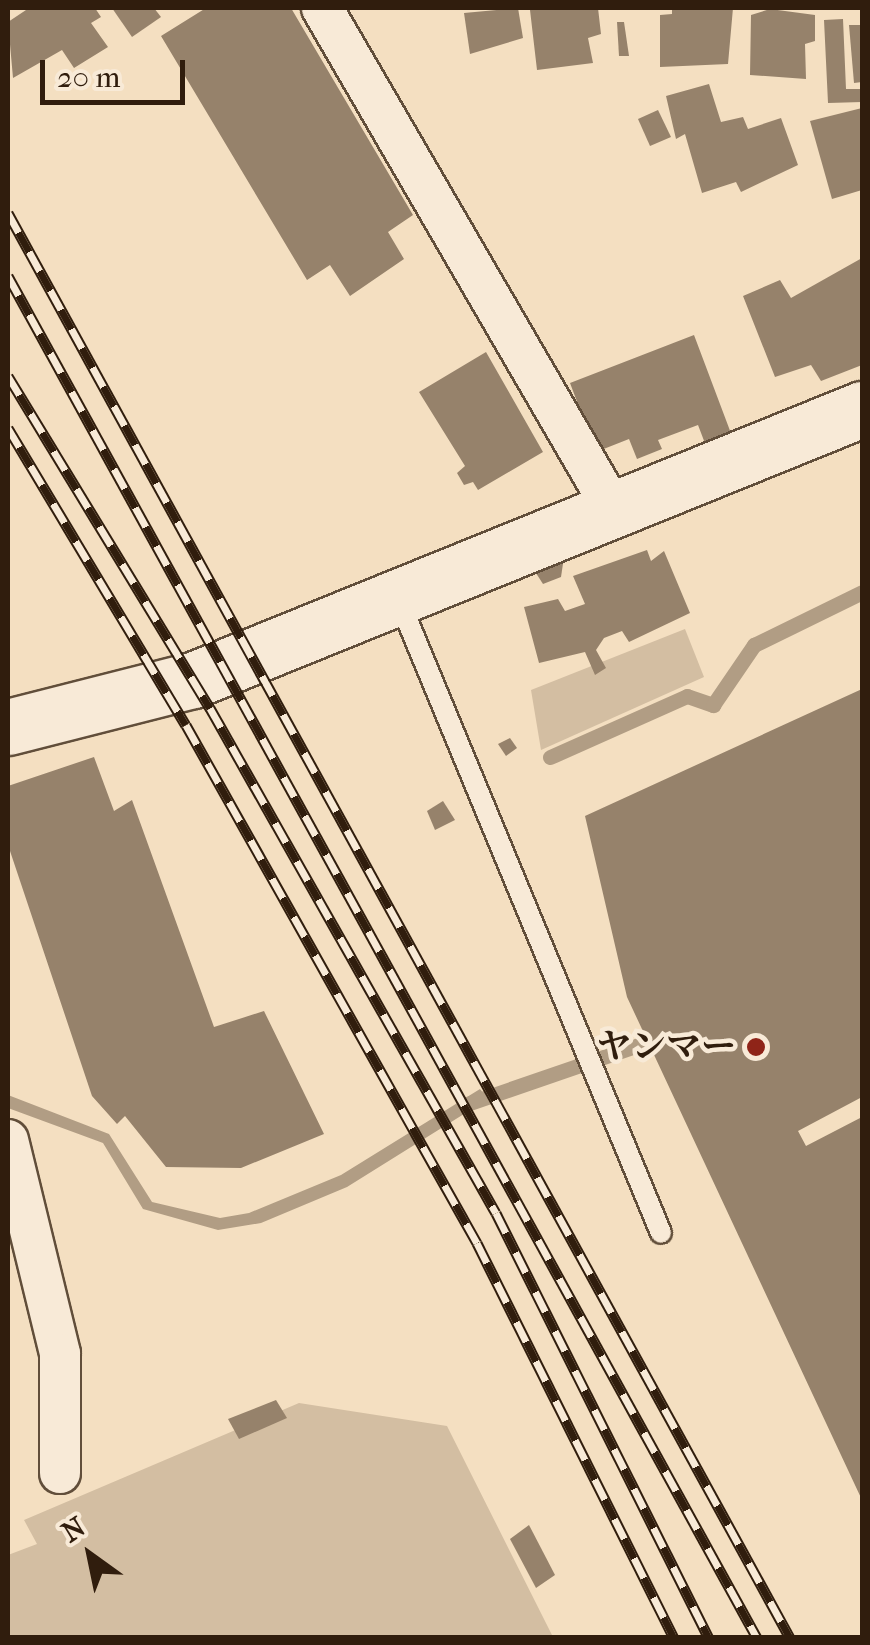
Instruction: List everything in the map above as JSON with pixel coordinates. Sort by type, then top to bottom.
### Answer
[{"type":"street","points":[[322,8],[612,508]]},
{"type":"street","points":[[8,727],[166,690],[862,409]]},
{"type":"street","points":[[8,1140],[60,1354],[60,1473]]},
{"type":"lane","points":[[398,596],[661,1233]]},
{"type":"shaded area","points":[[685,629],[704,677],[541,750],[531,690]]},
{"type":"shaded area","points":[[480,1089],[488,1099],[347,1187],[261,1223],[218,1230],[143,1209],[103,1143],[8,1108],[8,1095],[109,1134],[152,1202],[220,1218],[249,1213],[341,1175]]},
{"type":"shaded area","points":[[299,1403],[447,1426],[553,1637],[8,1638],[8,1555],[37,1544],[24,1520]]},
{"type":"building","points":[[29,8],[95,8],[101,17],[91,23],[108,47],[74,68],[62,50],[13,78],[8,22]]},
{"type":"building","points":[[112,8],[154,8],[161,17],[132,37]]},
{"type":"building","points":[[206,8],[291,8],[413,215],[388,232],[404,259],[350,296],[330,265],[307,280],[161,36]]},
{"type":"building","points":[[518,8],[523,38],[470,54],[464,13]]},
{"type":"building","points":[[598,8],[601,34],[588,38],[593,63],[537,70],[530,10]]},
{"type":"building","points":[[672,8],[733,8],[728,64],[660,67],[660,15],[672,14]]},
{"type":"building","points":[[770,9],[815,15],[815,41],[805,44],[806,79],[750,75],[751,15]]},
{"type":"building","points":[[843,19],[846,89],[862,89],[862,102],[828,103],[824,20]]},
{"type":"building","points":[[617,22],[624,22],[629,56],[619,56]]},
{"type":"building","points":[[849,25],[862,25],[862,82],[854,83]]},
{"type":"building","points":[[709,84],[721,122],[743,117],[748,129],[781,118],[798,165],[741,192],[736,182],[702,193],[685,134],[676,139],[666,96]]},
{"type":"building","points":[[862,108],[862,190],[832,199],[810,121]]},
{"type":"building","points":[[658,110],[671,137],[650,146],[638,119]]},
{"type":"building","points":[[862,258],[862,365],[821,381],[811,365],[775,377],[743,296],[780,280],[791,298]]},
{"type":"building","points":[[694,335],[732,436],[706,446],[698,425],[658,440],[662,449],[637,459],[629,439],[596,452],[570,383]]},
{"type":"building","points":[[486,352],[543,452],[478,490],[473,482],[464,485],[457,473],[465,466],[419,392]]},
{"type":"building","points":[[647,550],[651,561],[664,551],[690,613],[629,642],[622,631],[604,638],[596,650],[606,668],[595,675],[585,652],[539,663],[524,607],[558,599],[565,611],[585,604],[573,576]]},
{"type":"building","points":[[564,557],[561,577],[543,584],[534,570]]},
{"type":"building","name":"ヤンマー","points":[[862,689],[862,1097],[798,1131],[806,1146],[862,1117],[862,1500],[627,997],[585,816]]},
{"type":"building","points":[[510,738],[517,748],[506,756],[498,744]]},
{"type":"building","points":[[94,757],[114,811],[132,800],[214,1027],[264,1011],[324,1134],[241,1168],[166,1167],[125,1116],[117,1124],[92,1096],[8,845],[8,786]]},
{"type":"building","points":[[443,801],[455,820],[435,830],[427,811]]},
{"type":"building","points":[[276,1400],[287,1418],[239,1439],[228,1419]]},
{"type":"building","points":[[529,1525],[555,1575],[536,1588],[510,1539]]},
{"type":"waterway","points":[[550,757],[687,696],[713,705],[754,645],[862,592]]},
{"type":"waterway","points":[[467,1104],[667,1035]]},
{"type":"railway","points":[[8,213],[790,1638]]},
{"type":"railway","points":[[8,276],[757,1638]]},
{"type":"railway","points":[[8,376],[210,708],[496,1213],[709,1638]]},
{"type":"railway","points":[[8,428],[186,725],[477,1243],[674,1638]]},
{"type":"place","name":"ヤンマー","points":[[756,1047]]}]
